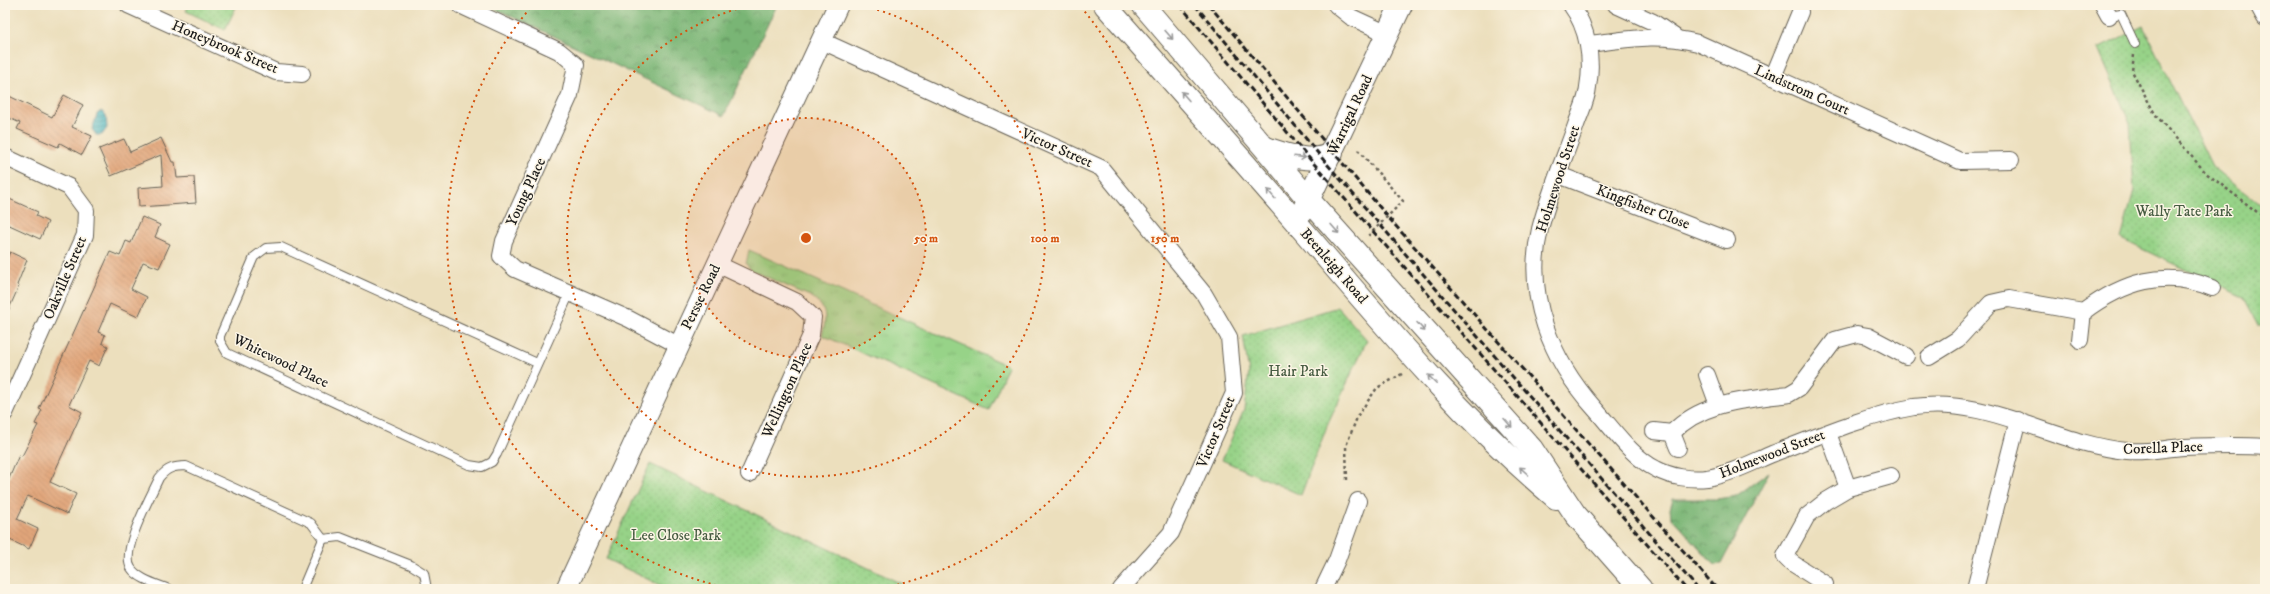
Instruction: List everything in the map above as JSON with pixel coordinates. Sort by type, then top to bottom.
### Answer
[{"type":"main road","name":"Beenleigh Road","points":[[1105,5],[1297,223],[1424,372],[1524,471],[1575,514]]},
{"type":"main road","name":"Beenleigh Road","points":[[1143,5],[1309,200],[1532,449],[1575,514],[1641,589]]},
{"type":"main road","name":"Warrigal Road","points":[[1297,223],[1332,153],[1401,5]]},
{"type":"main road","points":[[1266,148],[1285,155],[1309,158],[1323,158],[1332,153]]},
{"type":"street","name":"Honeybrook Street","points":[[128,5],[276,72],[302,74]]},
{"type":"street","name":"Young Place","points":[[460,5],[560,50],[576,65],[570,95],[504,241],[501,256],[516,270],[629,319],[678,345]]},
{"type":"street","name":"Persse Road","points":[[566,589],[678,345],[838,5]]},
{"type":"street","points":[[1336,5],[1351,17],[1388,34]]},
{"type":"street","name":"Holmewood Street","points":[[1571,5],[1589,44],[1588,88],[1540,230],[1537,258],[1540,308],[1548,337],[1560,361],[1581,394],[1632,450],[1655,469],[1681,477],[1704,478],[1726,473],[1828,433],[1888,414],[1916,407],[1951,406],[1986,411],[2018,420]]},
{"type":"street","points":[[1616,5],[1653,22],[1674,37]]},
{"type":"street","points":[[2258,5],[2265,18]]},
{"type":"street","points":[[1773,77],[1800,12]]},
{"type":"street","name":"Lindstrom Court","points":[[1589,44],[1651,36],[1674,37],[1698,43],[1960,161],[2011,160]]},
{"type":"street","name":"Victor Street","points":[[822,41],[1101,168],[1204,294],[1229,337],[1234,393],[1171,533],[1121,589]]},
{"type":"street","name":"Oakville Street","points":[[5,157],[69,187],[86,210],[85,235],[5,413]]},
{"type":"street","name":"Kingfisher Close","points":[[1558,175],[1727,240]]},
{"type":"street","name":"Wellington Place","points":[[717,264],[797,302],[813,317],[811,335],[749,474]]},
{"type":"street","points":[[1929,357],[1958,339],[1991,303],[2009,299],[2083,312],[2104,297],[2122,288],[2153,280],[2176,277],[2195,281],[2212,288]]},
{"type":"street","points":[[2080,340],[2083,312]]},
{"type":"street","points":[[1672,433],[1684,421],[1718,405],[1789,394],[1799,388],[1835,340],[1857,334],[1868,336],[1906,356]]},
{"type":"street","points":[[1707,375],[1718,405]]},
{"type":"street","points":[[1975,589],[2018,420]]},
{"type":"street","name":"Corella Place","points":[[2018,420],[2093,446],[2130,452],[2229,445],[2265,447]]},
{"type":"street","points":[[1654,431],[1672,433]]},
{"type":"street","points":[[1672,433],[1678,448]]},
{"type":"street","points":[[1828,433],[1848,488]]},
{"type":"street","points":[[1825,584],[1792,563],[1785,556],[1807,516],[1848,488],[1891,476]]},
{"type":"street","points":[[1323,589],[1337,560],[1358,501]]},
{"type":"street","points":[[1350,521],[1360,536]]},
{"type":"lane","points":[[2106,11],[2121,14],[2135,44]]},
{"type":"lane","name":"Whitewood Place","points":[[537,363],[281,247],[266,248],[254,257],[220,336],[220,341],[227,353],[469,464],[482,468],[492,462],[496,454],[569,294]]},
{"type":"lane","points":[[169,589],[140,576],[131,568],[128,556],[131,543],[159,478],[166,470],[175,466],[186,466],[311,523],[323,539]]},
{"type":"lane","points":[[323,539],[340,537],[411,565],[424,573],[427,589]]},
{"type":"lane","points":[[302,589],[323,539]]},
{"type":"path","points":[[2135,44],[2132,71],[2155,114],[2206,173],[2265,218]]},
{"type":"path","points":[[1358,150],[1404,201],[1366,237]]},
{"type":"path","points":[[2265,313],[2265,322]]},
{"type":"path","points":[[1347,480],[1346,446],[1358,415],[1377,388],[1403,374]]},
{"type":"green space","points":[[189,5],[237,5],[225,30],[186,11]]},
{"type":"green space","points":[[487,5],[777,5],[724,116]]},
{"type":"green space","name":"Wally Tate Park","points":[[2143,26],[2212,166],[2265,209],[2265,325],[2258,325],[2243,297],[2121,239],[2134,191],[2130,123],[2098,49]]},
{"type":"green space","points":[[749,250],[1008,366],[989,410],[822,335],[825,318],[821,305],[812,297],[751,270],[746,264]]},
{"type":"green space","name":"Hair Park","points":[[1338,307],[1367,340],[1327,426],[1301,495],[1222,460],[1244,410],[1249,372],[1243,336]]},
{"type":"green space","name":"Lee Close Park","points":[[650,464],[902,584],[900,589],[668,589],[606,559]]},
{"type":"green space","points":[[1769,472],[1721,564],[1715,565],[1671,517],[1670,509],[1673,499],[1717,499],[1736,496]]},
{"type":"water","points":[[101,111],[106,115],[107,128],[102,135],[96,135],[92,129],[97,114]]},
{"type":"building","points":[[5,94],[52,117],[64,95],[83,105],[72,127],[92,136],[82,155],[60,143],[58,147],[17,129],[20,123],[5,116]]},
{"type":"building","points":[[161,138],[172,162],[175,162],[177,178],[194,177],[196,203],[139,207],[138,188],[163,186],[161,155],[111,176],[99,149],[124,139],[130,152]]},
{"type":"building","points":[[5,197],[38,212],[36,216],[48,222],[40,239],[5,223]]},
{"type":"building","points":[[142,217],[160,225],[155,237],[170,244],[159,268],[143,262],[131,289],[147,297],[138,317],[110,304],[98,332],[105,335],[102,343],[108,346],[99,366],[89,361],[69,405],[82,412],[50,482],[76,494],[67,514],[28,496],[17,519],[38,529],[29,549],[8,539],[5,545],[5,488],[19,455],[22,456],[38,425],[35,424],[42,410],[39,409],[110,252],[120,256],[126,241],[131,243]]},
{"type":"building","points":[[10,252],[27,260],[17,285],[19,286],[5,318],[5,263]]},
{"type":"railway","points":[[1180,5],[1309,158],[1686,589]]},
{"type":"railway","points":[[1195,5],[1327,164],[1698,589]]},
{"type":"railway","points":[[1209,5],[1388,217],[1717,589]]}]
